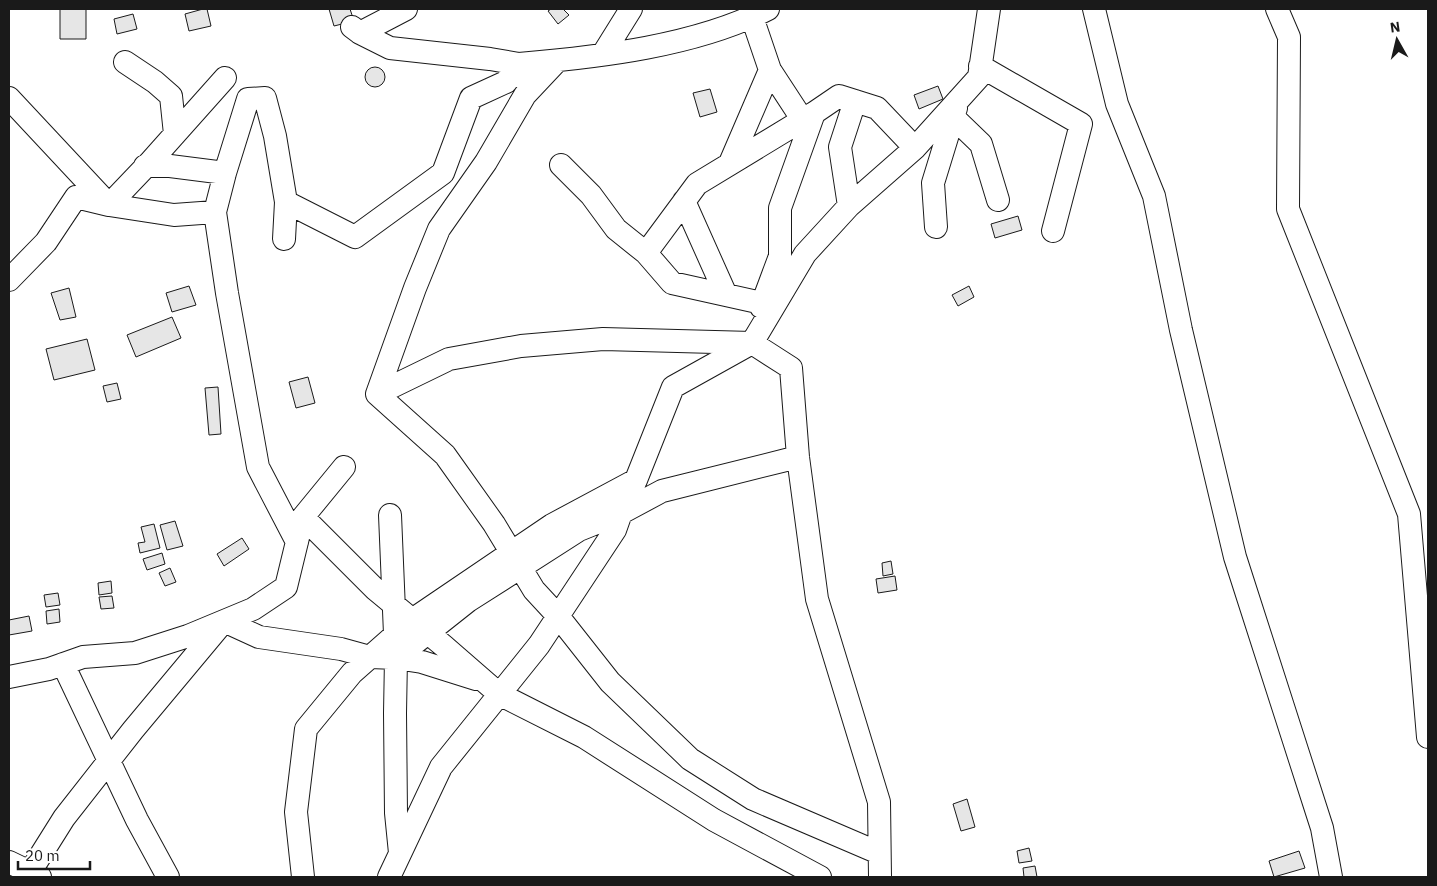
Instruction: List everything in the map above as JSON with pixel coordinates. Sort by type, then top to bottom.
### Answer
[{"type":"street","points":[[406,9],[356,30],[390,48],[519,64],[557,61],[674,43],[760,13],[770,70],[808,116]]},
{"type":"street","points":[[602,54],[631,9]]},
{"type":"street","points":[[389,877],[441,767],[491,688],[539,645],[615,530],[620,513],[636,480],[673,387],[752,343],[804,254],[849,206],[915,148],[955,108],[979,77],[989,9]]},
{"type":"street","points":[[1094,9],[1117,104],[1154,196],[1181,330],[1235,557],[1322,828],[1331,877]]},
{"type":"street","points":[[1276,9],[1289,37],[1288,209],[1409,514],[1428,737]]},
{"type":"street","points":[[377,394],[415,288],[439,229],[486,162],[525,95],[557,61]]},
{"type":"street","points":[[125,62],[155,82],[171,96],[175,134]]},
{"type":"street","points":[[519,64],[525,95]]},
{"type":"street","points":[[286,202],[355,237],[443,173],[471,98],[506,82],[519,64]]},
{"type":"street","points":[[980,66],[1082,124],[1053,231]]},
{"type":"street","points":[[730,163],[770,70]]},
{"type":"street","points":[[109,204],[225,78]]},
{"type":"street","points":[[646,253],[697,184],[839,96],[877,108],[915,148]]},
{"type":"street","points":[[9,98],[109,204]]},
{"type":"street","points":[[284,239],[286,202],[275,136],[265,98],[248,99],[215,212],[227,293],[258,467],[297,542]]},
{"type":"street","points":[[849,206],[840,147],[855,101]]},
{"type":"street","points":[[955,108],[981,144],[998,200]]},
{"type":"street","points":[[936,227],[933,183],[955,108]]},
{"type":"street","points":[[752,343],[762,303],[780,256],[780,208],[808,116]]},
{"type":"street","points":[[145,166],[170,166],[225,173]]},
{"type":"street","points":[[560,166],[591,195],[616,229],[646,253],[672,282],[762,303]]},
{"type":"street","points":[[9,280],[46,242],[76,197],[174,215],[215,212]]},
{"type":"street","points":[[684,201],[726,294]]},
{"type":"street","points":[[377,394],[449,359],[521,346],[603,339],[752,343],[790,368],[798,457],[817,599],[879,802],[880,877]]},
{"type":"street","points":[[377,394],[445,454],[494,524],[534,590],[558,616],[610,682],[690,759],[753,799],[879,853]]},
{"type":"street","points":[[516,560],[578,530],[620,513],[662,491],[798,457]]},
{"type":"street","points":[[9,677],[49,669],[83,657],[135,653],[188,636],[253,609],[286,587],[303,517],[344,467]]},
{"type":"street","points":[[303,877],[296,812],[306,729],[352,673],[395,635],[420,626],[468,601],[516,560],[552,525],[636,480]]},
{"type":"street","points":[[390,515],[396,658],[396,812],[400,854]]},
{"type":"street","points":[[303,517],[374,589],[491,688]]},
{"type":"street","points":[[224,621],[259,637],[341,649],[370,657],[422,662],[491,688],[584,737],[714,820],[820,877]]},
{"type":"street","points":[[9,862],[32,876],[64,818],[133,730],[224,621]]},
{"type":"street","points":[[396,658],[420,626]]},
{"type":"street","points":[[63,664],[137,820],[168,877]]},
{"type":"building","points":[[60,9],[86,9],[86,39],[60,39]]},
{"type":"building","points":[[207,9],[211,26],[189,31],[185,14]]},
{"type":"building","points":[[329,9],[350,9],[354,21],[334,26]]},
{"type":"building","points":[[551,9],[563,9],[569,15],[558,24],[548,11]]},
{"type":"building","points":[[133,14],[137,29],[117,34],[114,19]]},
{"type":"building","points":[[375,67],[382,70],[385,77],[382,84],[375,87],[368,84],[365,77],[368,70]]},
{"type":"building","points":[[938,86],[943,99],[919,109],[914,95]]},
{"type":"building","points":[[710,89],[717,112],[700,117],[693,93]]},
{"type":"building","points":[[1018,216],[1022,230],[995,238],[991,224]]},
{"type":"building","points":[[189,286],[196,305],[172,312],[166,293]]},
{"type":"building","points":[[969,286],[974,297],[958,306],[952,295]]},
{"type":"building","points":[[69,288],[76,317],[60,320],[51,293]]},
{"type":"building","points":[[172,317],[181,338],[136,357],[127,335]]},
{"type":"building","points":[[87,339],[95,370],[54,380],[46,349]]},
{"type":"building","points":[[308,377],[315,403],[296,408],[289,382]]},
{"type":"building","points":[[117,383],[121,399],[107,402],[103,386]]},
{"type":"building","points":[[218,387],[221,434],[209,435],[205,388]]},
{"type":"building","points":[[175,521],[183,546],[167,550],[160,525]]},
{"type":"building","points":[[154,524],[160,548],[140,553],[138,543],[145,542],[141,527]]},
{"type":"building","points":[[242,538],[249,549],[224,566],[217,554]]},
{"type":"building","points":[[162,553],[165,564],[147,570],[143,559]]},
{"type":"building","points":[[891,561],[893,574],[883,576],[882,563]]},
{"type":"building","points":[[170,568],[176,582],[165,586],[159,573]]},
{"type":"building","points":[[895,576],[897,590],[878,593],[876,579]]},
{"type":"building","points":[[111,581],[112,593],[99,595],[98,583]]},
{"type":"building","points":[[58,593],[60,605],[46,607],[44,595]]},
{"type":"building","points":[[112,596],[114,608],[101,609],[99,597]]},
{"type":"building","points":[[59,609],[60,622],[47,624],[46,611]]},
{"type":"building","points":[[29,616],[32,631],[9,635],[9,620]]},
{"type":"building","points":[[967,799],[975,827],[961,831],[953,804]]},
{"type":"building","points":[[1029,848],[1032,861],[1019,863],[1017,851]]},
{"type":"building","points":[[1299,851],[1305,868],[1274,877],[1269,861]]},
{"type":"building","points":[[1035,866],[1037,877],[1024,877],[1023,868]]}]
